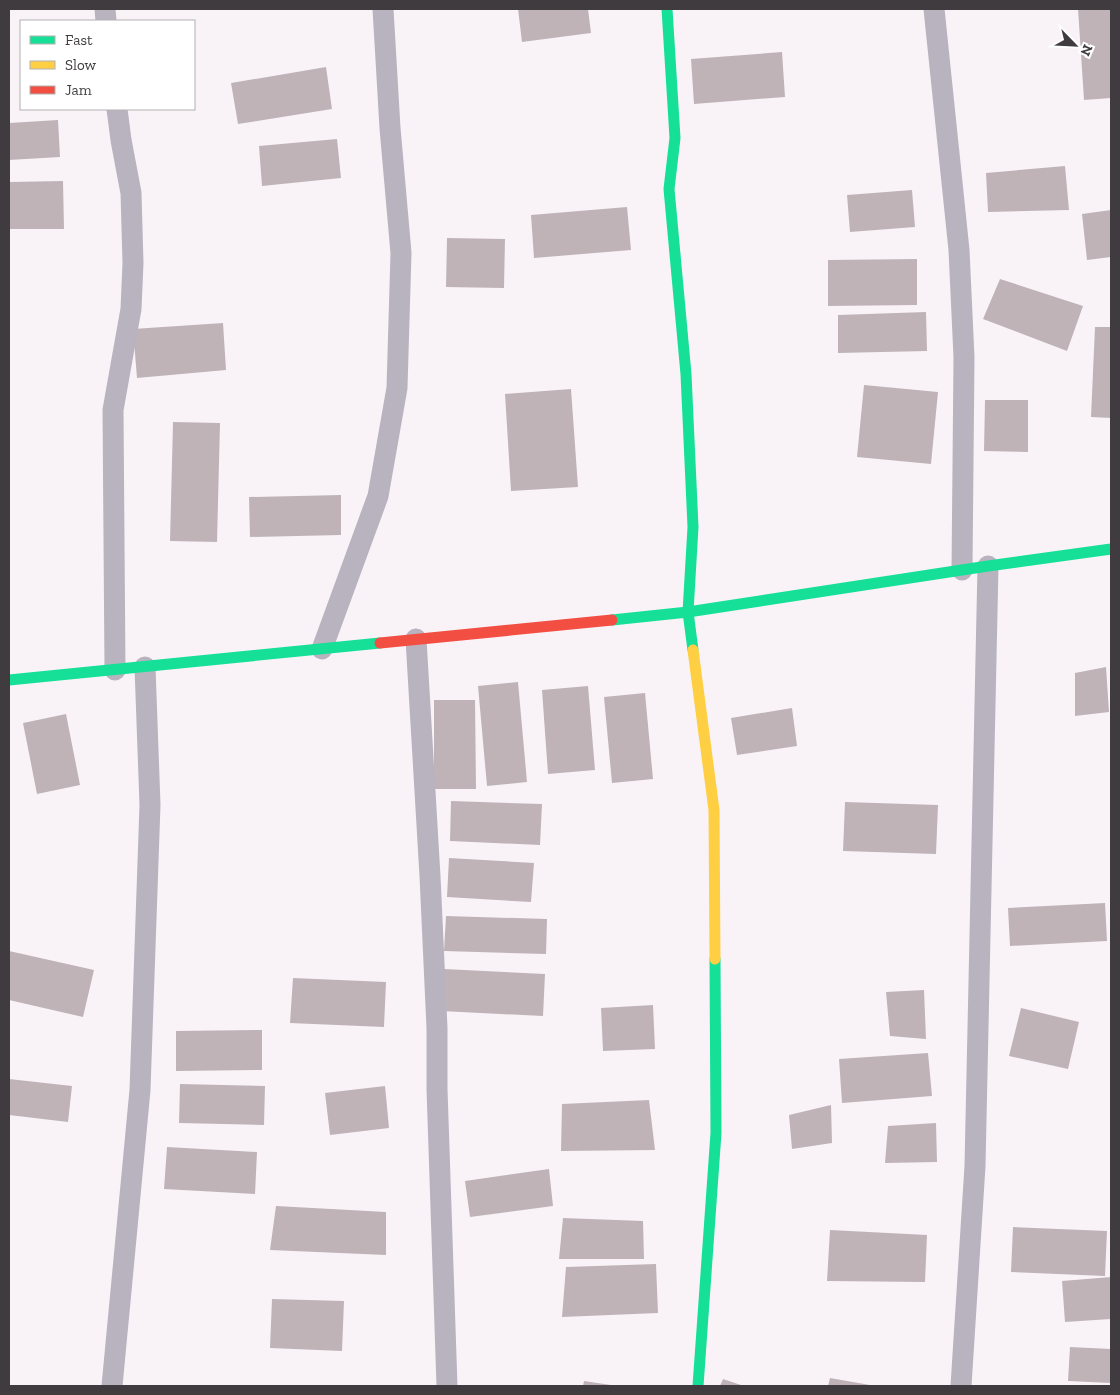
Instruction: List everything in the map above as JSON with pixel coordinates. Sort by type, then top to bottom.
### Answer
[{"type":"street","points":[[322,649],[378,496],[397,388],[401,253],[390,128],[384,9]]},
{"type":"street","points":[[667,9],[675,138],[669,189],[686,374],[693,527],[688,612],[714,810],[716,1133],[698,1386]]},
{"type":"street","points":[[934,9],[960,250],[964,357],[962,570]]},
{"type":"street","points":[[114,670],[113,410],[131,309],[133,263],[131,193],[117,110]]},
{"type":"street","points":[[9,680],[688,612],[1111,549]]},
{"type":"street","points":[[961,1386],[975,1166],[988,566]]},
{"type":"street","points":[[416,639],[430,866],[447,1386]]},
{"type":"street","points":[[112,1386],[140,1090],[150,805],[146,667]]},
{"type":"building","points":[[518,9],[588,9],[591,33],[522,42]]},
{"type":"building","points":[[1078,9],[1111,9],[1111,98],[1084,100]]},
{"type":"building","points":[[782,52],[785,97],[694,104],[691,59]]},
{"type":"building","points":[[326,67],[332,109],[238,124],[231,83]]},
{"type":"building","points":[[58,120],[60,157],[9,160],[9,123]]},
{"type":"building","points":[[337,139],[341,178],[262,186],[259,146]]},
{"type":"building","points":[[1065,166],[1069,210],[988,212],[986,173]]},
{"type":"building","points":[[63,181],[64,229],[9,229],[9,182]]},
{"type":"building","points":[[912,190],[915,227],[850,232],[847,195]]},
{"type":"building","points":[[627,207],[631,250],[534,258],[531,215]]},
{"type":"building","points":[[1111,210],[1111,257],[1087,260],[1082,214]]},
{"type":"building","points":[[447,238],[505,239],[504,288],[446,287]]},
{"type":"building","points":[[917,259],[917,305],[828,306],[828,260]]},
{"type":"building","points":[[1000,279],[1083,306],[1067,351],[983,319]]},
{"type":"building","points":[[926,312],[927,351],[838,353],[838,315]]},
{"type":"building","points":[[223,323],[226,370],[137,378],[133,329]]},
{"type":"building","points":[[1095,327],[1111,327],[1111,418],[1091,417]]},
{"type":"building","points":[[864,385],[938,392],[931,464],[857,457]]},
{"type":"building","points":[[571,389],[578,487],[511,491],[505,394]]},
{"type":"building","points":[[985,400],[1028,400],[1028,452],[984,451]]},
{"type":"building","points":[[173,422],[220,423],[217,542],[170,541]]},
{"type":"building","points":[[341,495],[341,535],[250,537],[249,497]]},
{"type":"building","points":[[1106,667],[1109,712],[1075,716],[1075,673]]},
{"type":"building","points":[[518,682],[527,782],[487,786],[478,686]]},
{"type":"building","points":[[588,686],[595,770],[548,774],[542,690]]},
{"type":"building","points":[[645,693],[653,779],[612,783],[604,697]]},
{"type":"building","points":[[434,700],[475,700],[476,789],[434,789]]},
{"type":"building","points":[[792,708],[797,746],[737,755],[731,718]]},
{"type":"building","points":[[66,714],[80,785],[37,794],[23,723]]},
{"type":"building","points":[[451,801],[542,804],[540,845],[450,841]]},
{"type":"building","points":[[845,802],[938,805],[936,854],[843,851]]},
{"type":"building","points":[[449,858],[534,863],[531,902],[447,897]]},
{"type":"building","points":[[1105,903],[1107,941],[1010,946],[1008,908]]},
{"type":"building","points":[[446,916],[547,919],[546,954],[444,951]]},
{"type":"building","points":[[9,951],[94,970],[83,1017],[9,1000]]},
{"type":"building","points":[[444,969],[545,974],[543,1016],[441,1011]]},
{"type":"building","points":[[293,978],[386,982],[384,1027],[290,1023]]},
{"type":"building","points":[[924,990],[926,1039],[890,1036],[886,992]]},
{"type":"building","points":[[653,1005],[655,1049],[603,1051],[601,1008]]},
{"type":"building","points":[[1021,1008],[1079,1022],[1068,1069],[1009,1056]]},
{"type":"building","points":[[262,1030],[262,1070],[176,1071],[176,1031]]},
{"type":"building","points":[[928,1053],[932,1096],[842,1103],[839,1059]]},
{"type":"building","points":[[9,1079],[72,1086],[68,1122],[9,1115]]},
{"type":"building","points":[[180,1084],[265,1086],[264,1125],[179,1123]]},
{"type":"building","points":[[385,1086],[389,1128],[330,1135],[325,1093]]},
{"type":"building","points":[[649,1100],[655,1150],[561,1151],[562,1104]]},
{"type":"building","points":[[831,1105],[832,1143],[792,1149],[789,1115]]},
{"type":"building","points":[[936,1123],[937,1162],[885,1163],[888,1126]]},
{"type":"building","points":[[167,1147],[257,1152],[255,1194],[164,1189]]},
{"type":"building","points":[[549,1169],[553,1206],[470,1217],[465,1181]]},
{"type":"building","points":[[276,1206],[386,1212],[386,1255],[270,1250]]},
{"type":"building","points":[[563,1218],[643,1221],[644,1259],[559,1259]]},
{"type":"building","points":[[1013,1227],[1107,1231],[1105,1276],[1011,1272]]},
{"type":"building","points":[[830,1230],[927,1235],[925,1282],[827,1281]]},
{"type":"building","points":[[656,1264],[658,1313],[562,1317],[566,1267]]},
{"type":"building","points":[[1111,1277],[1111,1319],[1065,1322],[1062,1281]]},
{"type":"building","points":[[272,1299],[344,1301],[342,1351],[270,1348]]},
{"type":"building","points":[[1070,1347],[1111,1349],[1111,1383],[1068,1381]]},
{"type":"building","points":[[830,1378],[870,1385],[870,1386],[828,1386]]},
{"type":"building","points":[[723,1379],[744,1386],[720,1386]]},
{"type":"building","points":[[584,1381],[611,1385],[611,1386],[583,1386]]},
{"type":"traffic: fast","points":[[667,9],[675,138],[669,189],[686,374],[693,527],[688,612],[693,650]]},
{"type":"traffic: fast","points":[[612,620],[688,612],[1111,549]]},
{"type":"traffic: fast","points":[[9,680],[380,643]]},
{"type":"traffic: fast","points":[[698,1386],[716,1133],[715,959]]},
{"type":"traffic: slow","points":[[693,650],[714,810],[715,959]]},
{"type":"traffic: jam","points":[[380,643],[612,620]]}]
